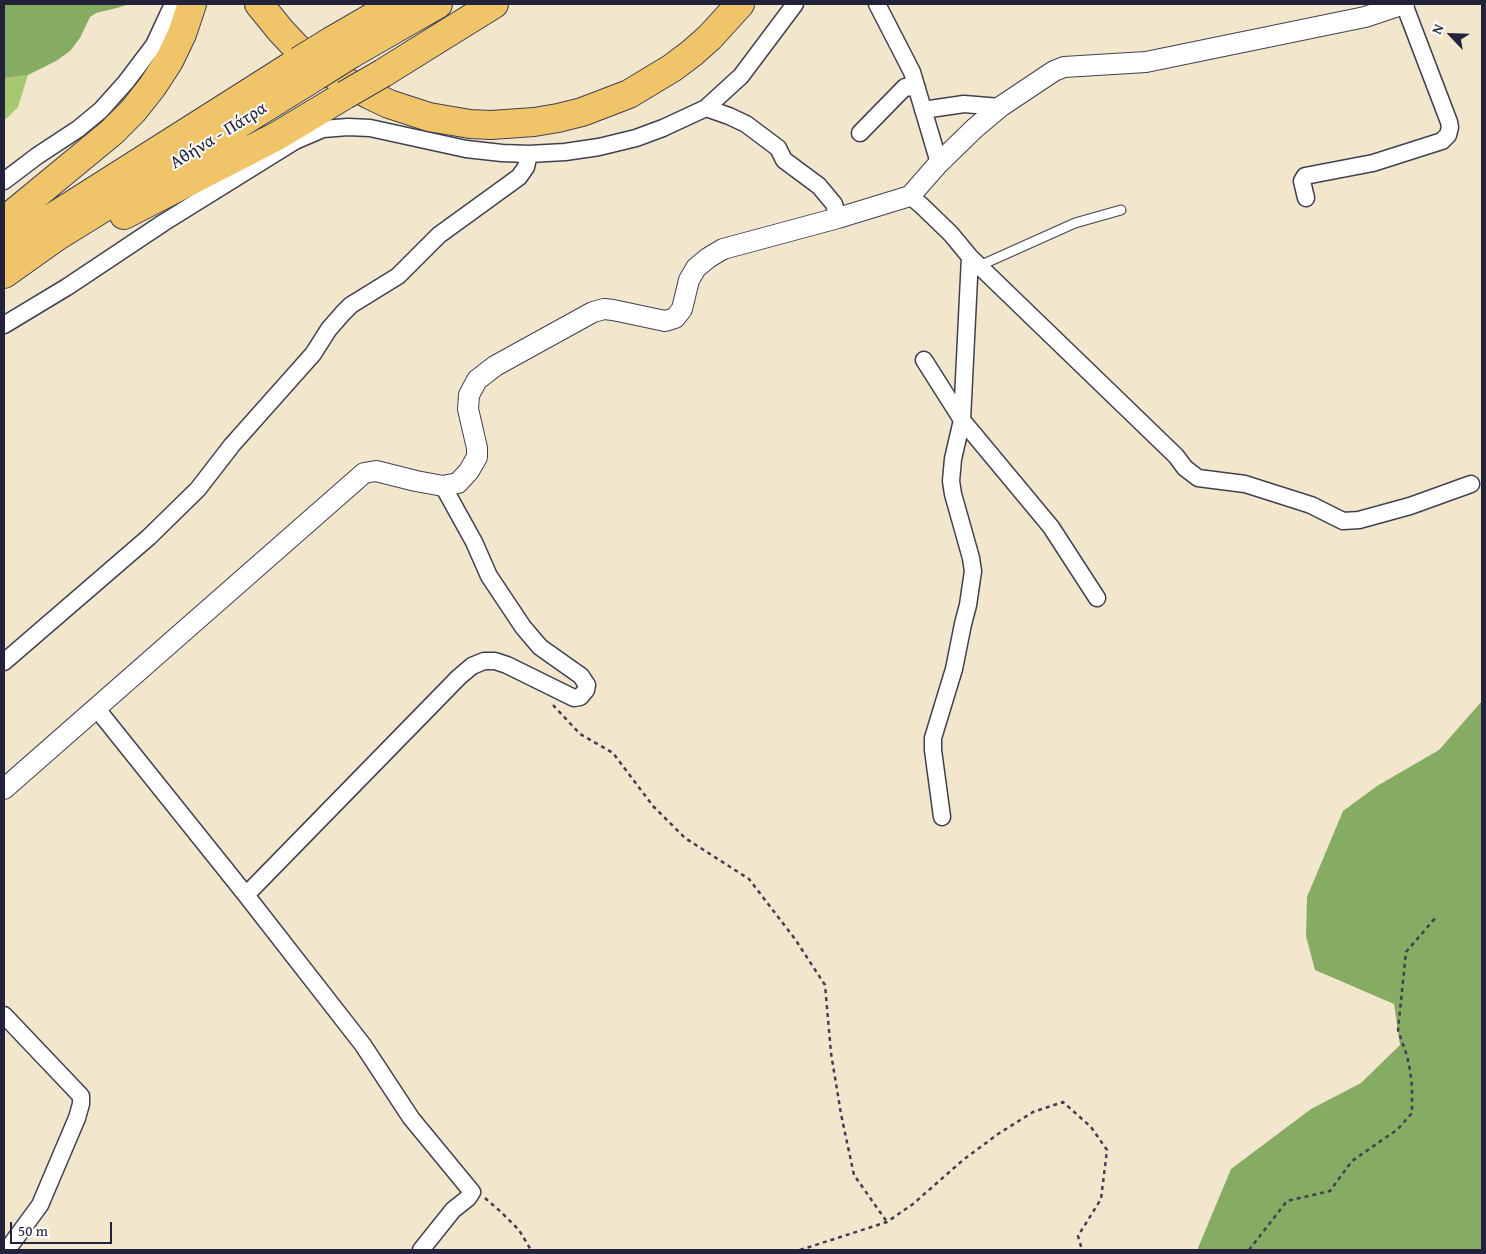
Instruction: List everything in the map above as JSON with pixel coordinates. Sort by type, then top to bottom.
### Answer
[{"type":"highway","points":[[4,221],[112,132],[133,111],[152,87],[168,61],[182,34],[192,4]]},
{"type":"highway","points":[[259,4],[298,48],[332,74],[370,95],[388,104],[429,117],[463,123],[492,125],[527,123],[558,118],[582,112],[629,94],[672,68],[692,53],[710,37],[740,4]]},
{"type":"highway","points":[[275,4],[308,40],[344,66],[382,88],[408,99],[436,107],[494,114],[556,107],[623,84],[664,60],[701,30],[711,18],[718,4]]},
{"type":"highway","name":"Αθήνα - Πάτρα","points":[[4,274],[56,237],[342,47],[395,4]]},
{"type":"highway","name":"Αθήνα - Πάτρα","points":[[342,47],[438,4]]},
{"type":"highway","points":[[56,237],[114,220],[277,136],[494,4]]},
{"type":"highway","name":"Αθήνα - Πάτρα","points":[[4,248],[308,69]]},
{"type":"street","points":[[4,181],[78,129],[101,110],[126,82],[154,45],[173,4]]},
{"type":"street","points":[[4,325],[67,287],[163,223],[295,142],[323,129],[370,128],[466,149],[502,154],[528,154],[565,152],[599,147],[636,138],[663,128],[706,108],[742,76],[795,4]]},
{"type":"street","points":[[877,4],[912,72],[939,163]]},
{"type":"street","points":[[4,789],[364,474],[376,471],[443,486],[458,483],[474,464],[477,457],[477,448],[468,409],[469,395],[477,380],[495,366],[593,312],[604,309],[665,321],[675,318],[682,309],[689,280],[696,268],[723,249],[838,218],[910,196],[939,163],[975,128],[1000,107],[1054,71],[1064,67],[1146,62],[1365,16],[1404,4],[1449,122],[1448,135],[1442,140],[1373,163],[1305,176],[1302,181],[1306,198]]},
{"type":"street","points":[[860,133],[905,87],[917,88]]},
{"type":"street","points":[[923,110],[964,104],[1000,107]]},
{"type":"street","points":[[706,108],[746,124],[778,148],[784,160],[819,186],[834,204],[838,218]]},
{"type":"street","points":[[4,662],[149,537],[198,489],[232,444],[313,354],[343,312],[398,276],[439,235],[519,177],[526,167],[528,154]]},
{"type":"street","points":[[910,196],[951,234],[974,261],[1176,456],[1185,468],[1198,478],[1245,484],[1311,505],[1343,521],[1359,520],[1410,506],[1472,484]]},
{"type":"street","points":[[942,817],[933,738],[954,669],[968,606],[973,571],[953,494],[952,481],[953,459],[962,420],[974,261]]},
{"type":"street","points":[[924,360],[962,420],[1051,528],[1097,598]]},
{"type":"street","points":[[246,894],[472,666],[484,661],[495,661],[574,698],[580,698],[586,690],[586,685],[581,676],[540,647],[523,628],[489,576],[474,542],[443,486]]},
{"type":"street","points":[[97,709],[246,894],[363,1045],[411,1118],[472,1192],[468,1198],[453,1210],[421,1250]]},
{"type":"street","points":[[4,1015],[81,1096],[77,1118],[40,1205],[7,1250]]},
{"type":"lane","points":[[974,261],[1075,223],[1121,210]]},
{"type":"path","points":[[548,700],[580,734],[613,753],[653,806],[685,838],[749,879],[826,985],[831,1053],[854,1175],[886,1222]]},
{"type":"path","points":[[1249,1250],[1287,1201],[1330,1191],[1352,1161],[1398,1129],[1412,1113],[1412,1088],[1408,1056],[1398,1030],[1406,952],[1437,916]]},
{"type":"path","points":[[800,1250],[886,1222],[913,1204],[964,1160],[998,1134],[1033,1112],[1063,1102],[1091,1127],[1107,1150],[1101,1199],[1078,1236],[1082,1250]]},
{"type":"path","points":[[472,1192],[485,1198],[501,1212],[519,1230],[531,1250]]},
{"type":"green space","points":[[4,4],[129,4],[96,13],[90,17],[80,38],[70,51],[56,61],[28,75],[4,78]]},
{"type":"green space","points":[[28,75],[18,107],[4,121],[4,78]]},
{"type":"green space","points":[[1482,701],[1482,1250],[1199,1250],[1198,1248],[1231,1169],[1311,1109],[1361,1083],[1400,1045],[1394,1004],[1315,970],[1306,936],[1307,897],[1343,811],[1377,786],[1439,750]]}]
